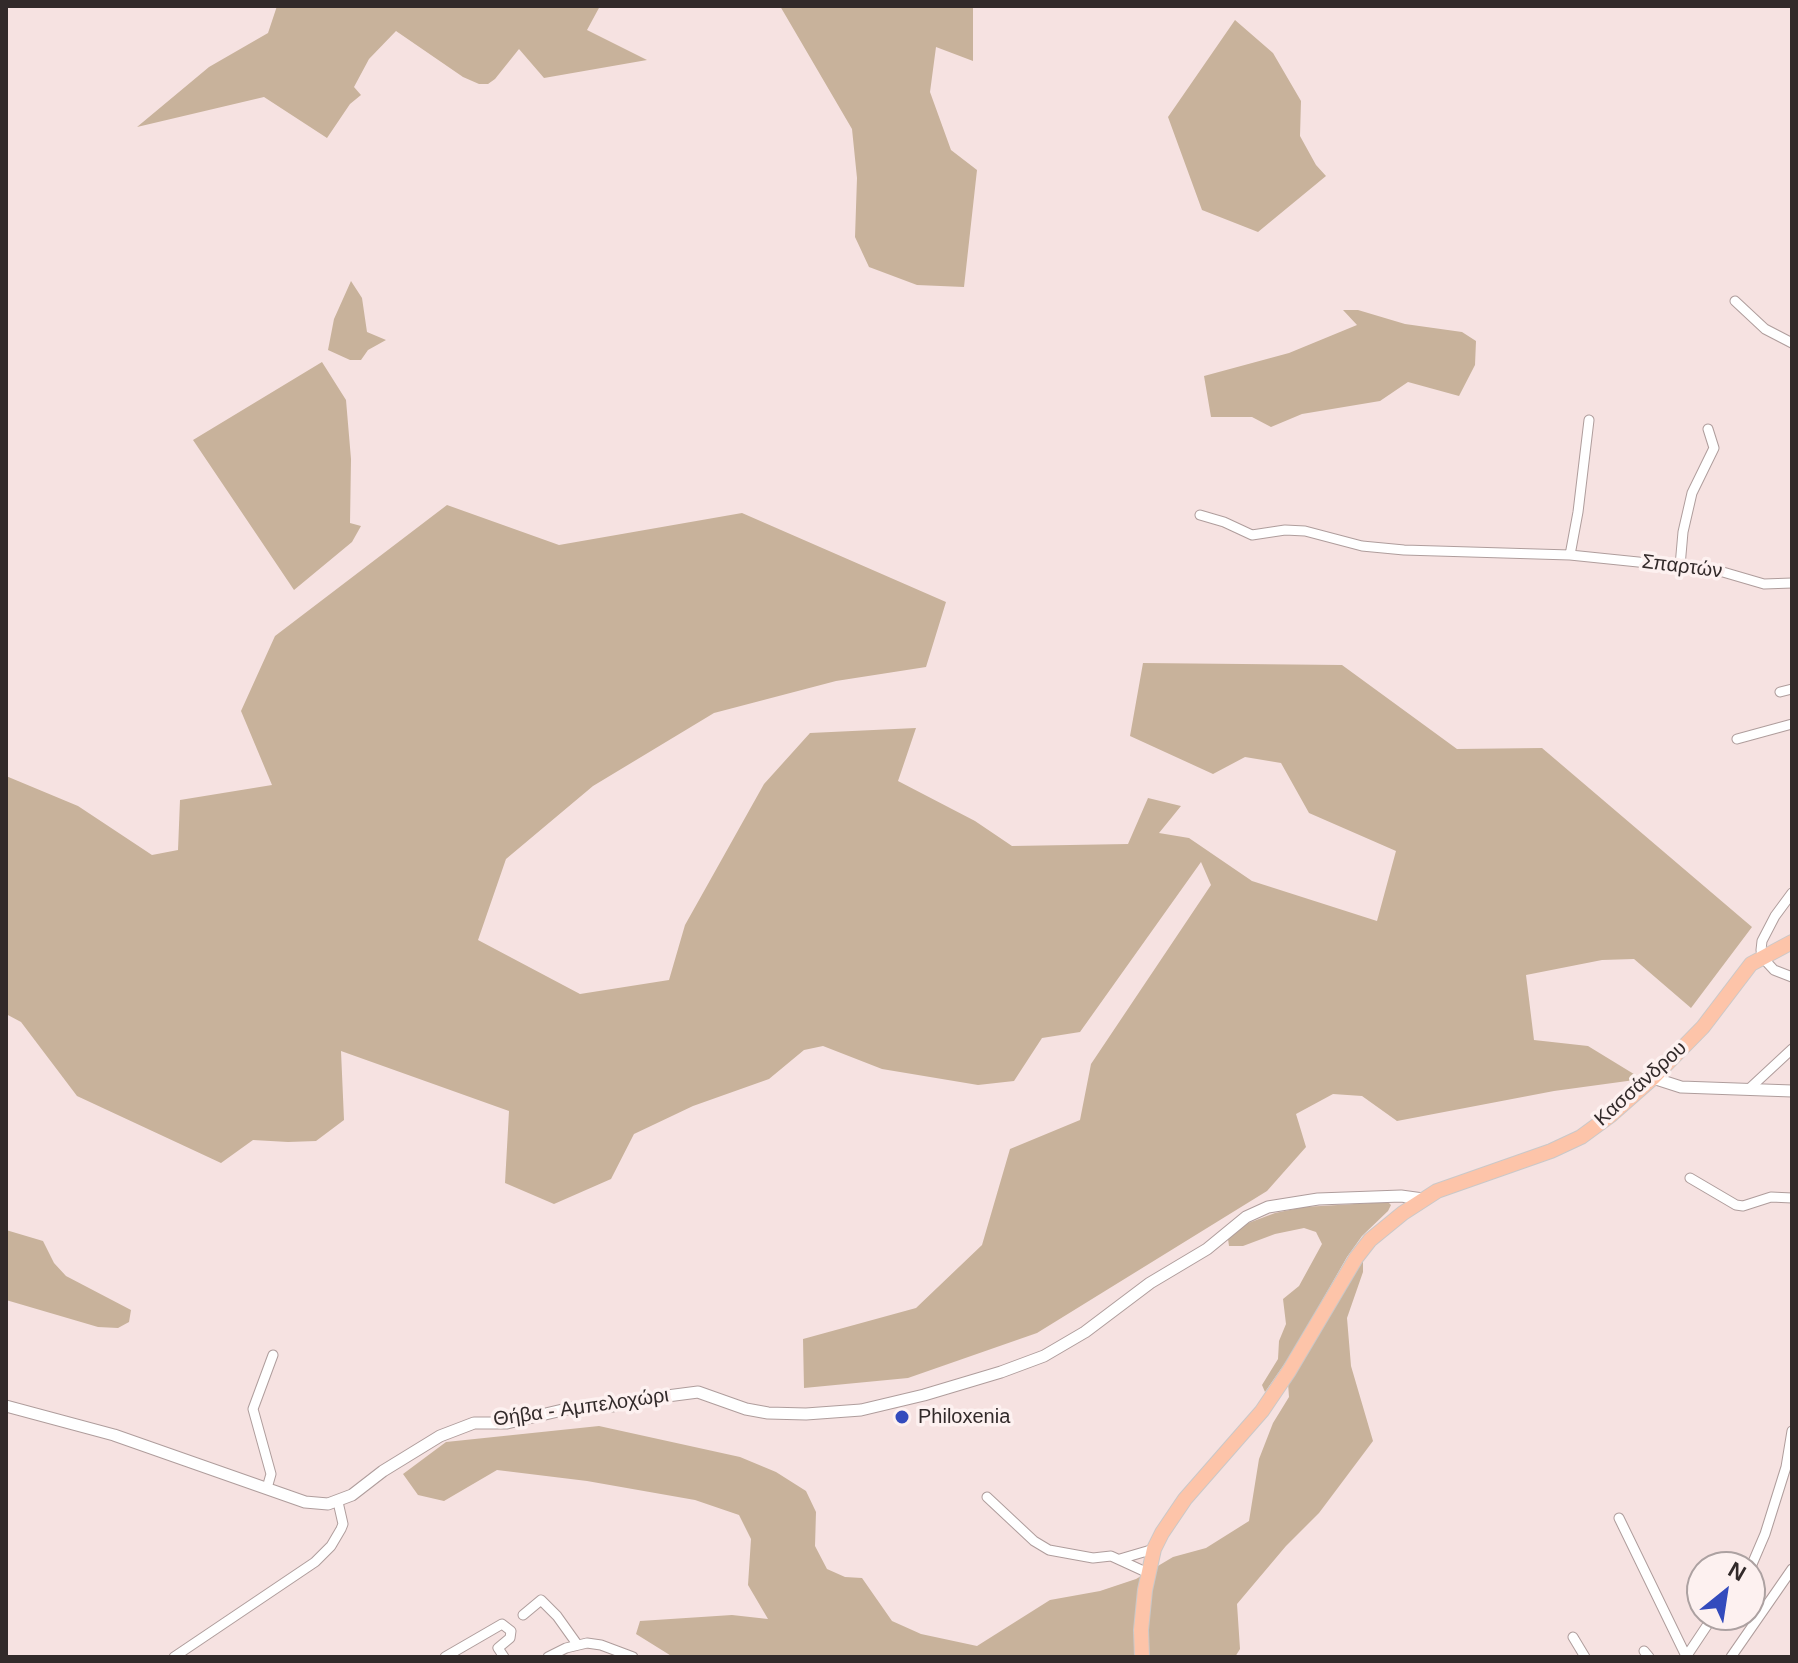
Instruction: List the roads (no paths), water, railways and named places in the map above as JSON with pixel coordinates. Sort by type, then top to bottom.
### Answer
[{"type":"main road","name":"Κασσάνδρου","points":[[1142,1657],[1141,1630],[1148,1573],[1154,1549],[1173,1514],[1262,1411],[1356,1258],[1386,1225],[1423,1199],[1453,1184],[1551,1151],[1581,1137],[1653,1078],[1712,1016],[1751,964],[1792,942]]},
{"type":"street","points":[[1735,301],[1765,329],[1792,343]]},
{"type":"street","points":[[1570,555],[1589,420]]},
{"type":"street","points":[[1680,566],[1692,493],[1714,448],[1708,429]]},
{"type":"street","name":"Σπαρτών","points":[[1200,515],[1252,535],[1285,530],[1305,531],[1342,542],[1390,548],[1570,555],[1716,570],[1764,584],[1792,583]]},
{"type":"street","points":[[1780,692],[1792,689]]},
{"type":"street","points":[[1737,739],[1792,724]]},
{"type":"street","points":[[1792,893],[1762,941],[1762,957],[1774,970],[1792,977]]},
{"type":"street","points":[[1750,1088],[1792,1049]]},
{"type":"street","points":[[1653,1078],[1681,1087],[1792,1091]]},
{"type":"street","points":[[1690,1178],[1736,1205],[1743,1206],[1771,1197],[1792,1198]]},
{"type":"street","name":"Θήβα - Αμπελοχώρι","points":[[338,1502],[440,1436],[474,1423],[507,1423],[571,1408],[613,1406],[698,1392],[757,1411],[806,1414],[861,1410],[924,1395],[1044,1356],[1112,1314],[1150,1283],[1207,1249],[1246,1217],[1268,1207],[1318,1199],[1401,1196],[1423,1199]]},
{"type":"street","points":[[267,1488],[271,1474],[253,1409],[273,1355]]},
{"type":"street","points":[[6,1406],[114,1435],[317,1505],[338,1502],[343,1524],[331,1546],[315,1562],[174,1657]]},
{"type":"street","points":[[1758,1551],[1786,1467],[1792,1431]]},
{"type":"street","points":[[987,1497],[1034,1541],[1049,1550],[1093,1558],[1111,1556],[1148,1573]]},
{"type":"street","points":[[1619,1518],[1686,1656],[1703,1631]]},
{"type":"street","points":[[1120,1559],[1154,1549]]},
{"type":"street","points":[[1731,1657],[1792,1569]]},
{"type":"street","points":[[523,1615],[541,1600],[577,1644]]},
{"type":"street","points":[[445,1657],[502,1624],[511,1631],[510,1638],[498,1648],[504,1657]]},
{"type":"street","points":[[1573,1637],[1585,1657]]},
{"type":"street","points":[[548,1657],[564,1653],[577,1644],[601,1645],[633,1657]]},
{"type":"place","name":"Philoxenia","points":[[902,1417]]}]
